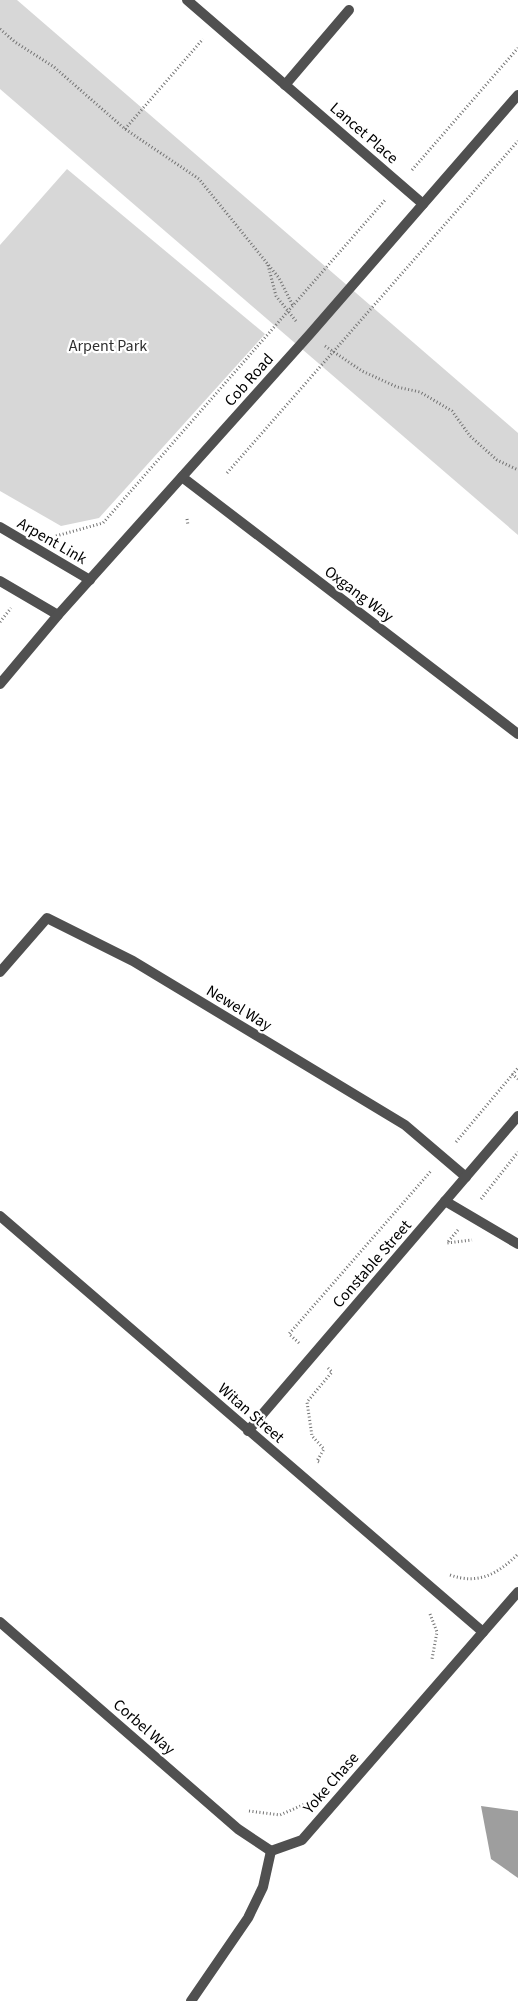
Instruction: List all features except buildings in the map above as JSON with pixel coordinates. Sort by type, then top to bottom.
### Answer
[{"type":"street","name":"Lancet Place","points":[[187,0],[424,204]]},
{"type":"street","points":[[286,85],[349,10]]},
{"type":"street","name":"Cob Road","points":[[0,684],[58,615],[310,334],[518,94]]},
{"type":"street","name":"Oxgang Way","points":[[182,477],[518,734]]},
{"type":"street","name":"Arpent Link","points":[[0,527],[90,580]]},
{"type":"street","points":[[0,581],[58,615]]},
{"type":"street","name":"Newel Way","points":[[0,972],[47,918],[133,961],[405,1125],[466,1176]]},
{"type":"street","name":"Constable Street","points":[[248,1431],[518,1116]]},
{"type":"street","points":[[445,1201],[518,1244]]},
{"type":"street","name":"Witan Street","points":[[0,1216],[483,1632]]},
{"type":"street","name":"Yoke Chase","points":[[271,1851],[302,1840],[518,1592]]},
{"type":"street","name":"Corbel Way","points":[[0,1622],[238,1828],[271,1851]]},
{"type":"street","points":[[190,2001],[248,1918],[263,1887],[271,1851]]},
{"type":"path","points":[[125,129],[216,24]]},
{"type":"path","points":[[0,29],[16,42],[54,66],[125,129],[199,179],[215,196],[236,228],[279,278],[293,306]]},
{"type":"path","points":[[44,553],[54,536],[103,523],[518,48]]},
{"type":"path","points":[[227,473],[518,141]]},
{"type":"path","points":[[268,264],[276,296],[310,334],[362,371],[397,387],[420,392],[452,411],[470,436],[497,460],[518,470]]},
{"type":"path","points":[[187,519],[188,525]]},
{"type":"path","points":[[0,622],[20,593]]},
{"type":"path","points":[[324,1467],[317,1461],[324,1448],[312,1436],[307,1402],[332,1372],[289,1334],[518,1068]]},
{"type":"path","points":[[512,1074],[518,1079]]},
{"type":"path","points":[[447,1574],[464,1580],[480,1578],[496,1573],[518,1554]]},
{"type":"path","points":[[428,1609],[437,1632],[432,1662]]},
{"type":"path","points":[[242,1805],[250,1811],[280,1815],[306,1804],[312,1797]]},
{"type":"green space","points":[[0,0],[17,0],[518,433],[518,535],[0,89]]},
{"type":"green space","name":"Arpent Park","points":[[67,169],[265,334],[99,518],[61,526],[0,491],[0,245]]},
{"type":"shaded area","points":[[481,1806],[518,1811],[518,1878],[491,1859]]}]
